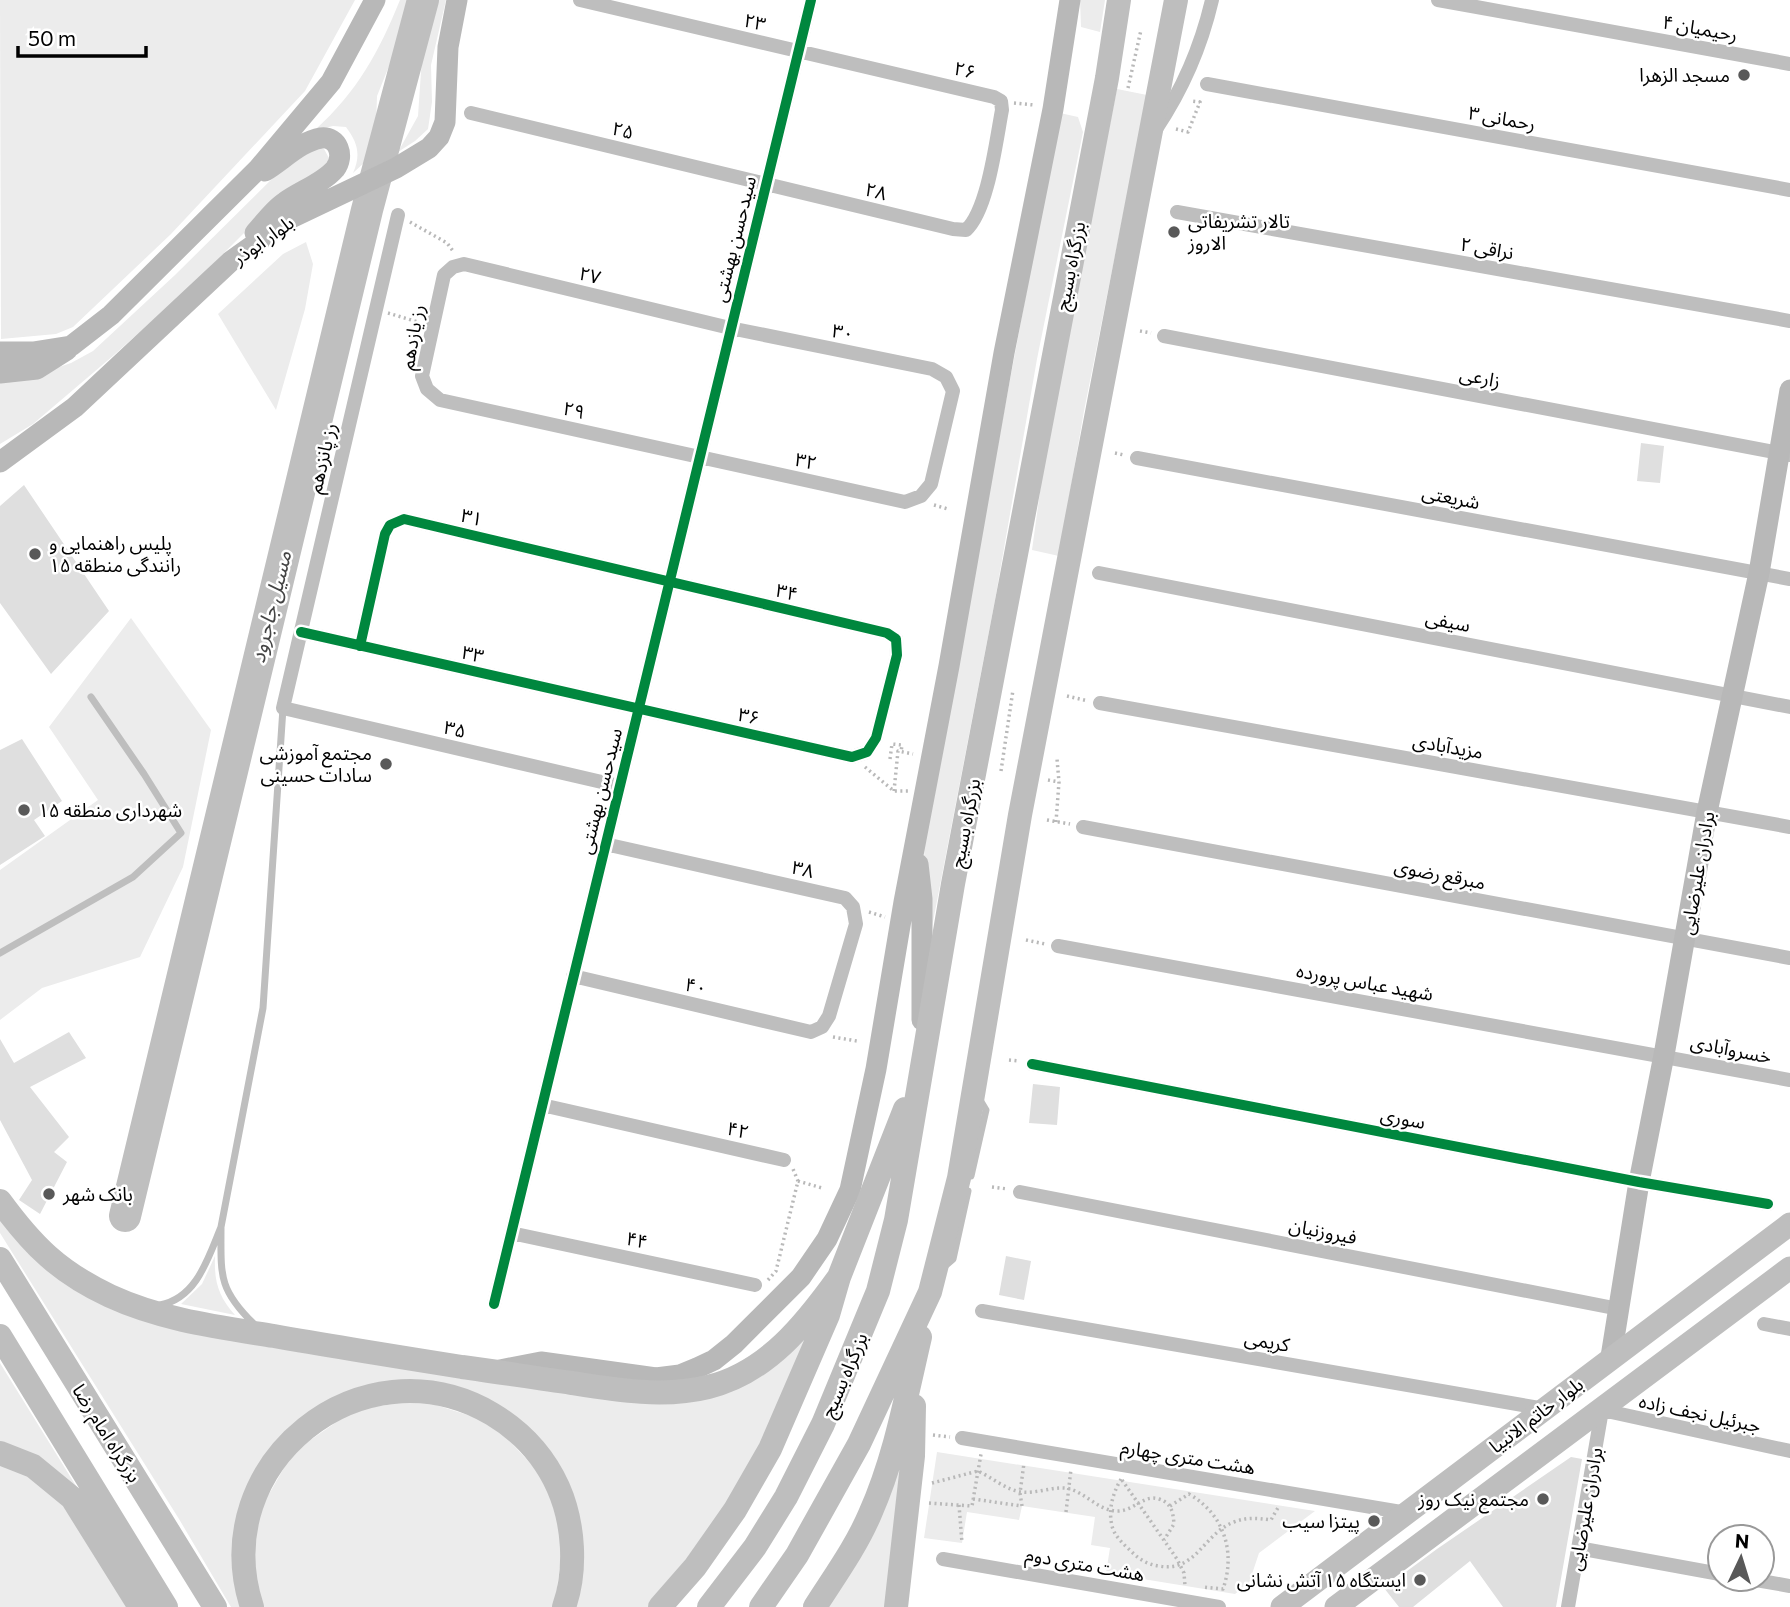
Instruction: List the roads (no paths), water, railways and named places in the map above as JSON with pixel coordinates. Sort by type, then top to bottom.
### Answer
[{"type":"highway","name":"بزرگراه بسیج","points":[[709,1607],[755,1547],[786,1497],[824,1424],[878,1291],[896,1220],[953,884],[1107,78],[1119,0]]},
{"type":"highway","points":[[815,1607],[869,1517],[885,1477],[959,1178],[1020,815],[1176,0]]},
{"type":"highway","points":[[660,1607],[695,1567],[736,1510],[770,1450],[828,1315],[839,1277],[922,1067]]},
{"type":"highway","points":[[0,1201],[45,1256],[68,1274],[113,1298],[165,1317],[610,1389],[680,1392],[710,1387],[732,1379],[777,1351],[792,1338],[839,1277]]},
{"type":"highway","name":"بزرگراه امام رضا","points":[[0,1259],[215,1607]]},
{"type":"highway","points":[[761,1607],[797,1555],[859,1444],[932,1284]]},
{"type":"highway","name":"بزرگراه امام رضا","points":[[0,1336],[166,1607]]},
{"type":"highway","points":[[896,1607],[902,1573],[915,1425],[912,1370]]},
{"type":"highway","points":[[252,1607],[244,1583],[245,1528],[251,1503],[263,1477],[276,1459],[313,1421],[337,1407],[381,1394],[417,1391],[456,1396],[505,1422],[524,1437],[552,1473],[569,1519],[572,1546],[564,1607]]},
{"type":"highway","points":[[0,1453],[33,1466],[72,1498],[140,1607]]},
{"type":"highway","points":[[902,1573],[909,1607]]},
{"type":"main road","points":[[0,373],[37,369],[111,315],[243,184],[331,82],[375,0]]},
{"type":"main road","name":"بلوار ابوذر","points":[[0,462],[75,407],[231,261],[291,218],[396,168],[429,148],[439,137],[444,122],[448,47],[457,0]]},
{"type":"main road","points":[[491,1371],[541,1362],[656,1378],[680,1375],[714,1360],[734,1344],[801,1277],[827,1239],[850,1190],[876,1069],[1004,353],[1053,109],[1070,0]]},
{"type":"main road","points":[[231,261],[281,204],[335,169],[339,149],[334,141],[324,137],[312,140],[243,184]]},
{"type":"main road","points":[[0,352],[33,352],[71,346]]},
{"type":"main road","name":"برادران علیرضایی","points":[[1611,1357],[1639,1182],[1707,812],[1785,454],[1790,390]]},
{"type":"main road","points":[[0,450],[75,407]]},
{"type":"main road","points":[[915,845],[922,900],[922,1067]]},
{"type":"main road","name":"بلوار خاتم الانبیا","points":[[1282,1607],[1790,1224]]},
{"type":"main road","name":"بلوار خاتم الانبیا","points":[[1336,1607],[1790,1268]]},
{"type":"main road","points":[[1602,1410],[1611,1357]]},
{"type":"street","name":"۲۳","points":[[580,0],[798,52]]},
{"type":"street","name":"سیدحسن بهشتی","points":[[494,1304],[811,0]]},
{"type":"street","points":[[1149,139],[1173,104],[1191,67],[1212,0]]},
{"type":"street","name":"رحیمیان ۴","points":[[1438,0],[1790,64]]},
{"type":"street","name":"۲۶","points":[[798,52],[1002,101],[988,183],[975,222]]},
{"type":"street","name":"رحمانی ۳","points":[[1207,84],[1790,190]]},
{"type":"street","name":"۲۵","points":[[471,113],[766,184]]},
{"type":"street","name":"۲۸","points":[[766,184],[953,229],[966,230],[975,222]]},
{"type":"street","name":"نراقی ۲","points":[[1177,212],[1790,321]]},
{"type":"street","name":"رز پانزدهم","points":[[283,708],[398,215]]},
{"type":"street","name":"۲۷","points":[[444,275],[453,267],[464,264],[730,328]]},
{"type":"street","name":"رز یازدهم","points":[[440,400],[427,389],[422,376],[444,275]]},
{"type":"street","name":"۳۰","points":[[730,328],[932,369],[946,377],[953,391],[931,484],[921,496],[905,502]]},
{"type":"street","name":"زارعی","points":[[1164,336],[1785,454]]},
{"type":"street","name":"۲۹","points":[[440,400],[699,458]]},
{"type":"street","name":"۳۲","points":[[699,458],[905,502]]},
{"type":"street","name":"شریعتی","points":[[1137,458],[1790,579]]},
{"type":"street","name":"۳۱","points":[[360,646],[385,534],[390,525],[404,519],[669,582]]},
{"type":"street","name":"سیفی","points":[[1099,573],[1790,706]]},
{"type":"street","name":"۳۴","points":[[669,582],[887,633],[896,639],[897,656],[876,738],[867,752],[852,757]]},
{"type":"street","name":"۳۳","points":[[301,632],[638,710]]},
{"type":"street","name":"مزیدآبادی","points":[[1100,703],[1790,827]]},
{"type":"street","name":"۳۵","points":[[283,708],[619,786]]},
{"type":"street","name":"۳۶","points":[[638,710],[852,757]]},
{"type":"street","name":"مبرقع رضوی","points":[[1083,827],[1790,958]]},
{"type":"street","name":"۳۸","points":[[605,844],[845,898],[853,907],[856,924],[829,1016],[822,1027],[811,1032]]},
{"type":"street","name":"شهید عباس پرورده","points":[[1058,946],[1664,1055]]},
{"type":"street","name":"۴۰","points":[[573,976],[811,1032]]},
{"type":"street","name":"خسروآبادی","points":[[1664,1055],[1790,1080]]},
{"type":"street","name":"سوری","points":[[1032,1063],[1639,1182],[1768,1204]]},
{"type":"street","name":"۴۲","points":[[542,1105],[784,1160]]},
{"type":"street","name":"فیروزنیان","points":[[1020,1192],[1619,1309]]},
{"type":"street","name":"۴۴","points":[[511,1233],[755,1285]]},
{"type":"street","name":"کریمی","points":[[982,1311],[1545,1409]]},
{"type":"street","points":[[1764,1324],[1790,1329]]},
{"type":"street","name":"جبرئیل نجف زاده","points":[[1602,1410],[1790,1451]]},
{"type":"street","name":"برادران علیرضایی","points":[[1568,1607],[1602,1410]]},
{"type":"street","name":"هشت متری چهارم","points":[[962,1438],[1407,1513]]},
{"type":"street","points":[[1578,1548],[1706,1571]]},
{"type":"street","name":"هشت متری دوم","points":[[943,1559],[1220,1607]]},
{"type":"lane","points":[[0,953],[132,877],[181,833],[91,697]]},
{"type":"lane","points":[[139,1308],[174,1301],[193,1285],[220,1227],[263,1008],[283,708]]},
{"type":"lane","points":[[220,1227],[224,1285],[232,1301],[264,1335]]},
{"type":"waterway","name":"مسیل جاجرود","points":[[125,1216],[367,210],[423,0]]},
{"type":"place","name":"مسجد الزهرا","points":[[1744,75]]},
{"type":"place","name":"تالار تشریفاتی الاروز","points":[[1174,232]]},
{"type":"place","name":"پلیس راهنمایی و رانندگی منطقه ۱۵","points":[[35,554]]},
{"type":"place","name":"مجتمع آموزشی سادات حسینی","points":[[386,764]]},
{"type":"place","name":"شهرداری منطقه ۱۵","points":[[24,810]]},
{"type":"place","name":"بانک شهر","points":[[49,1194]]},
{"type":"place","name":"مجتمع نیک‌ روز","points":[[1543,1499]]},
{"type":"place","name":"پیتزا سیب","points":[[1374,1521]]},
{"type":"place","name":"ایستگاه ۱۵ آتش نشانی","points":[[1420,1580]]}]
